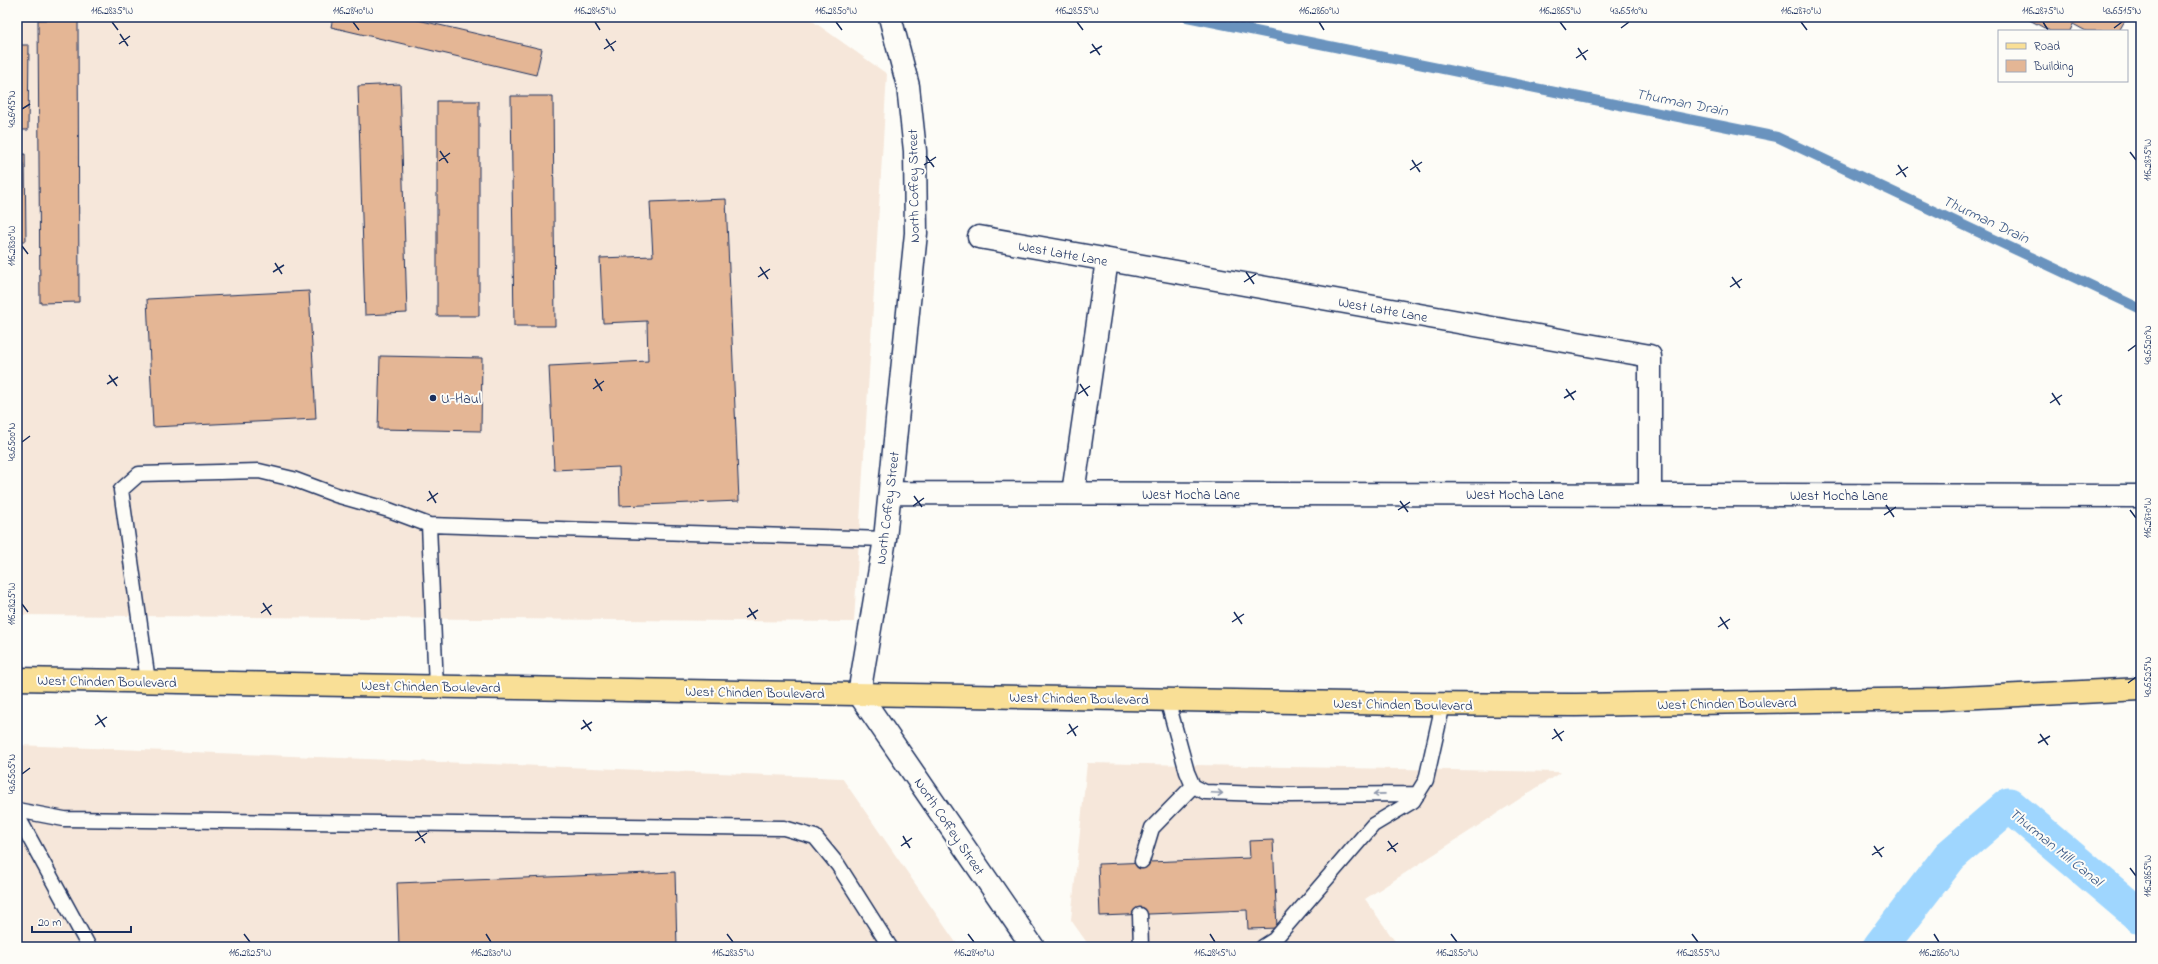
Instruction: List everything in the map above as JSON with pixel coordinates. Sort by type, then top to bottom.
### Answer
[{"type":"main road","name":"West Chinden Boulevard","points":[[17,679],[1443,704],[1576,705],[1931,699],[2141,688]]},
{"type":"street","name":"North Coffey Street","points":[[890,17],[908,86],[915,152],[916,232],[885,539],[859,694],[1033,947]]},
{"type":"street","name":"West Latte Lane","points":[[979,237],[1650,356],[1650,495]]},
{"type":"street","points":[[1074,493],[1106,260]]},
{"type":"street","name":"West Mocha Lane","points":[[890,493],[2141,496]]},
{"type":"lane","points":[[148,682],[121,490],[139,474],[260,471],[293,479],[336,495],[389,510],[429,525],[885,539]]},
{"type":"lane","points":[[429,525],[436,686]]},
{"type":"lane","points":[[1167,699],[1187,772],[1193,786],[1205,792],[1288,795],[1418,794]]},
{"type":"lane","points":[[1263,947],[1274,940],[1373,825],[1413,801],[1426,780],[1443,704]]},
{"type":"lane","points":[[1142,861],[1152,828],[1193,786]]},
{"type":"lane","points":[[17,810],[64,819],[784,828],[815,837],[838,865],[890,947]]},
{"type":"lane","points":[[17,815],[89,947]]},
{"type":"lane","points":[[1140,915],[1141,947]]},
{"type":"shaded area","points":[[17,17],[807,17],[887,74],[854,622],[17,615]]},
{"type":"shaded area","points":[[17,745],[842,778],[959,947],[24,947],[17,937]]},
{"type":"shaded area","points":[[1087,763],[1561,772],[1365,899],[1399,947],[1090,947],[1071,920]]},
{"type":"building","points":[[333,17],[405,17],[542,49],[536,75],[331,27]]},
{"type":"building","points":[[2024,17],[2127,17],[2120,30],[2084,30],[2073,24],[2070,30],[2048,30]]},
{"type":"building","points":[[78,19],[79,302],[40,303],[38,20]]},
{"type":"building","points":[[17,45],[29,45],[28,130],[17,130]]},
{"type":"building","points":[[400,84],[407,313],[365,315],[358,86]]},
{"type":"building","points":[[511,96],[553,96],[555,326],[514,326]]},
{"type":"building","points":[[437,101],[479,101],[479,316],[437,316]]},
{"type":"building","points":[[25,154],[26,241],[17,241],[17,155]]},
{"type":"building","points":[[726,199],[739,501],[620,506],[619,467],[554,470],[549,366],[648,361],[647,321],[603,323],[600,258],[653,256],[650,202]]},
{"type":"building","points":[[309,291],[316,419],[153,427],[147,299]]},
{"type":"building","points":[[380,356],[482,358],[481,431],[378,429]]},
{"type":"building","points":[[1273,840],[1277,928],[1248,929],[1247,910],[1100,916],[1098,864],[1250,858],[1249,841]]},
{"type":"building","points":[[675,872],[677,947],[399,947],[397,883]]},
{"type":"waterway","name":"Thurman Drain","points":[[1187,17],[1777,137],[2141,309]]},
{"type":"waterway","name":"Thurman Mill Canal","points":[[1880,947],[1950,856],[2009,805],[2141,917]]},
{"type":"place","name":"U-Haul","points":[[433,398]]}]
